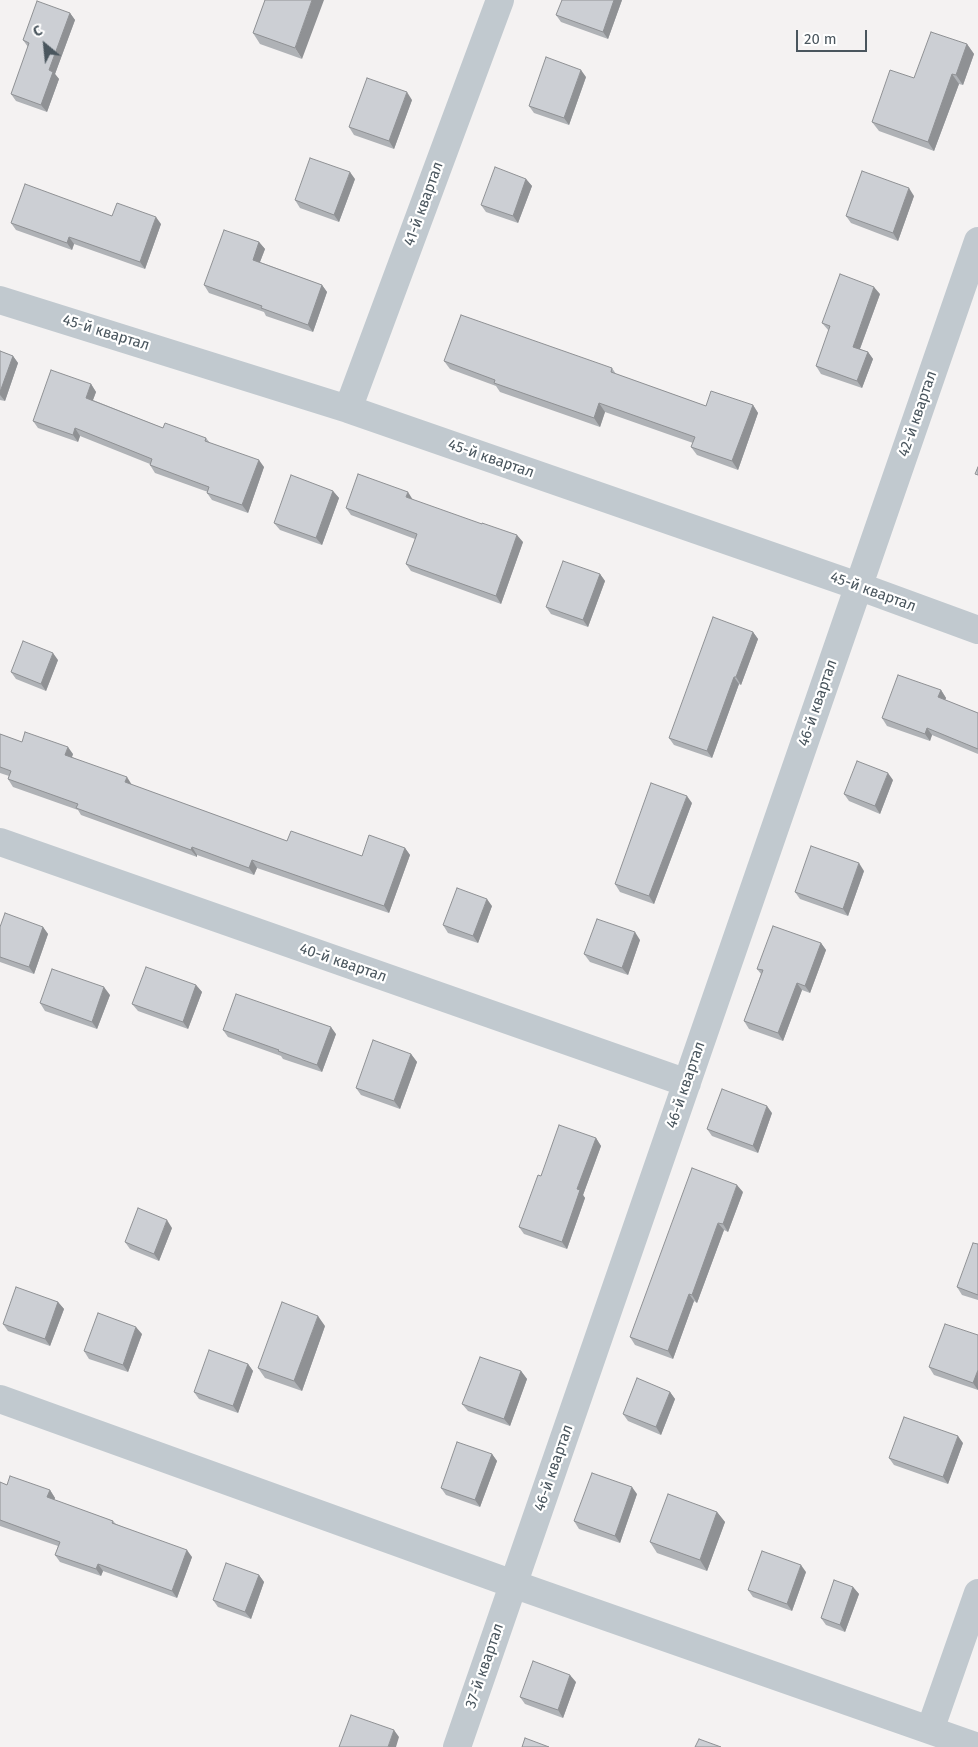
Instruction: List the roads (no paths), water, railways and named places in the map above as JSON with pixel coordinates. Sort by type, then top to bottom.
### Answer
[{"type":"street","name":"41-й квартал","points":[[348,409],[500,0]]},
{"type":"street","name":"42-й квартал","points":[[858,586],[978,241]]},
{"type":"street","name":"45-й квартал","points":[[0,300],[348,409],[858,586],[978,630]]},
{"type":"street","name":"46-й квартал","points":[[513,1584],[858,586]]},
{"type":"street","name":"40-й квартал","points":[[0,842],[687,1083]]},
{"type":"street","points":[[0,1399],[513,1584],[978,1747]]},
{"type":"street","name":"37-й квартал","points":[[457,1747],[513,1584]]},
{"type":"street","points":[[930,1730],[978,1593]]}]
